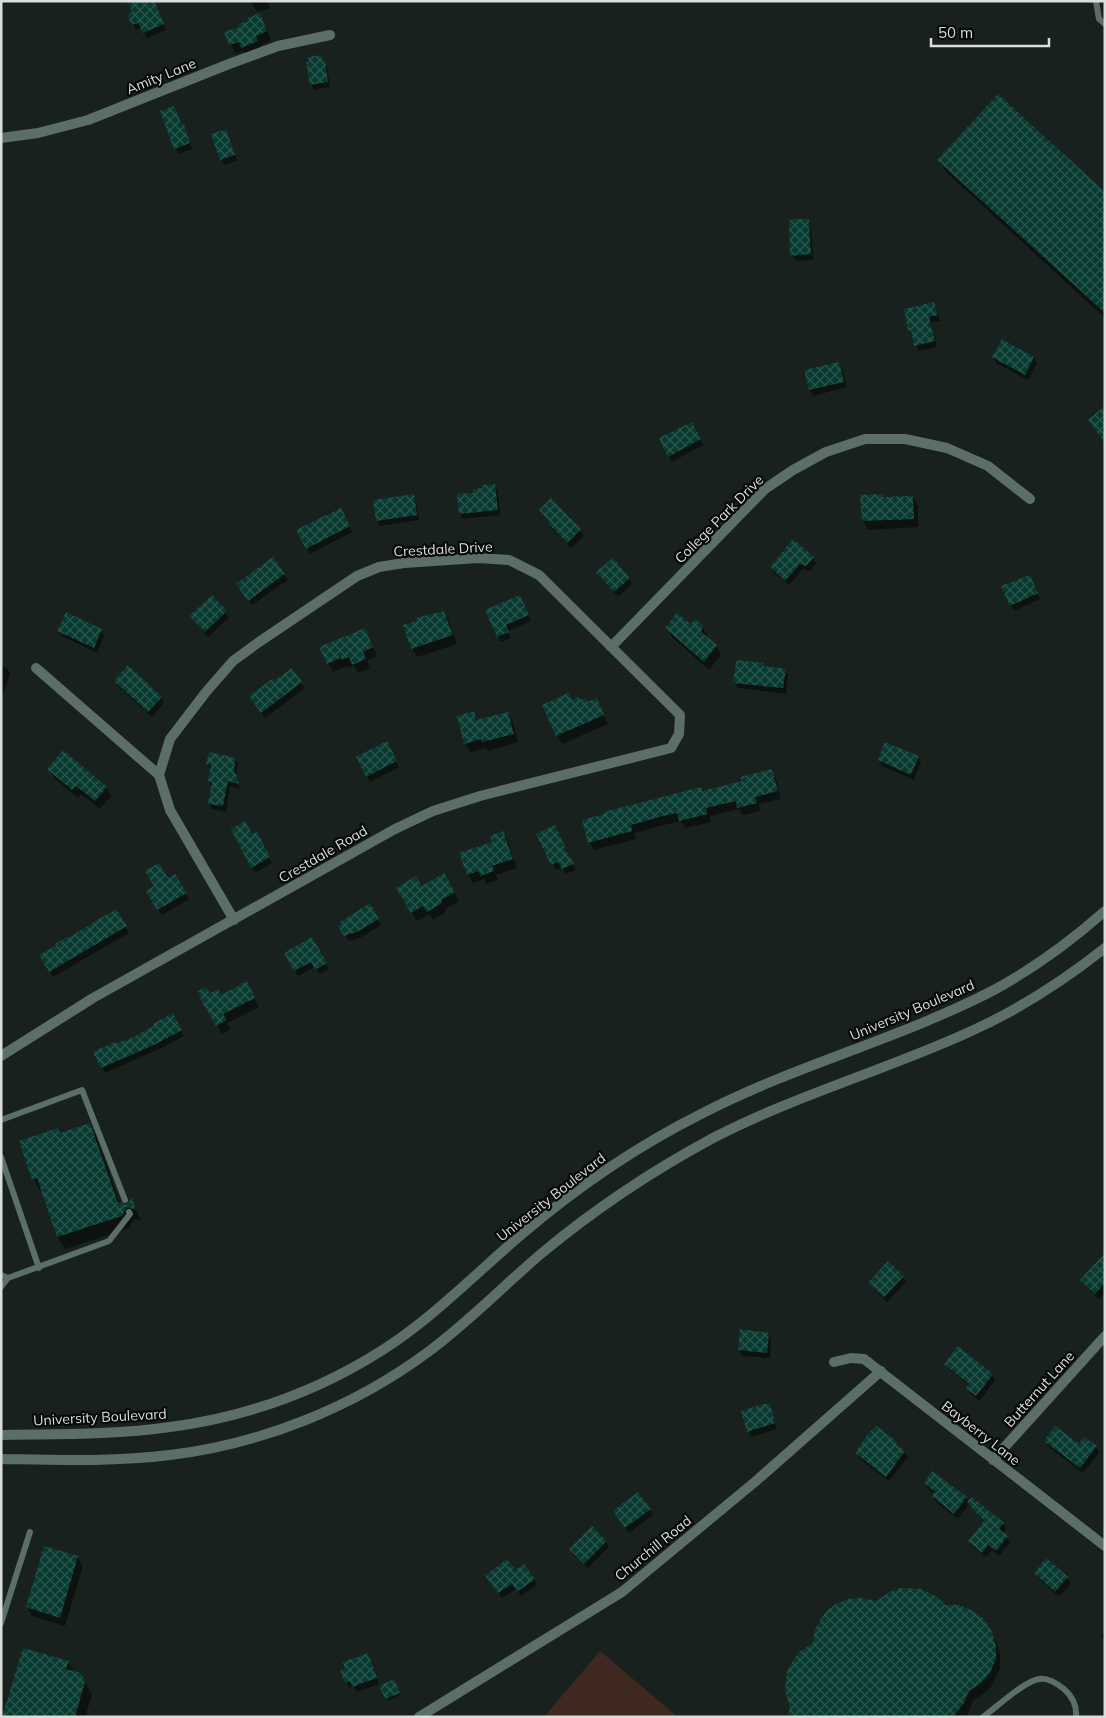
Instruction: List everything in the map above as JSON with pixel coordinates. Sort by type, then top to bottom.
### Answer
[{"type":"street","name":"Amity Lane","points":[[1,138],[38,133],[88,120],[278,46],[330,34]]},
{"type":"street","name":"College Park Drive","points":[[611,647],[764,490],[793,470],[826,452],[865,439],[905,438],[947,448],[988,466],[1030,499]]},
{"type":"street","name":"Crestdale Drive","points":[[159,775],[170,739],[206,692],[233,661],[258,642],[357,576],[379,567],[404,563],[478,558],[509,560],[538,575],[680,715],[679,734]]},
{"type":"street","points":[[36,668],[159,775],[170,810],[234,920]]},
{"type":"street","name":"Crestdale Road","points":[[1,1056],[93,998],[395,829],[433,811],[480,796],[671,748],[679,734]]},
{"type":"street","name":"University Boulevard","points":[[1,1435],[131,1431],[168,1428],[204,1422],[278,1402],[346,1372],[382,1351],[412,1330],[557,1206],[626,1156],[703,1113],[743,1094],[956,1008],[992,991],[1056,951],[1105,911]]},
{"type":"street","points":[[1,1459],[92,1460],[172,1455],[210,1449],[250,1439],[322,1414],[359,1396],[428,1352],[538,1256],[607,1202],[641,1179],[708,1141],[754,1118],[927,1050],[1004,1015],[1044,992],[1105,948]]},
{"type":"street","name":"Butternut Lane","points":[[993,1460],[1105,1336]]},
{"type":"street","name":"Bayberry Lane","points":[[834,1362],[851,1358],[864,1359],[1105,1546]]},
{"type":"street","name":"Churchill Road","points":[[419,1717],[622,1592],[756,1481],[881,1372]]},
{"type":"lane","points":[[1096,1],[1100,19],[1105,24]]},
{"type":"lane","points":[[1,1120],[82,1090],[125,1200]]},
{"type":"lane","points":[[1,1157],[39,1268]]},
{"type":"lane","points":[[1,1287],[8,1278],[110,1242],[130,1214],[129,1212]]},
{"type":"lane","points":[[1,1275],[8,1278]]},
{"type":"lane","points":[[1,1623],[30,1532]]},
{"type":"lane","points":[[983,1717],[1026,1685],[1039,1679],[1048,1680],[1060,1686],[1069,1694],[1074,1703],[1076,1717]]},
{"type":"shaded area","points":[[600,1651],[678,1717],[544,1717]]},
{"type":"building","points":[[127,1],[154,1],[164,24],[143,33],[138,23],[132,25],[127,14],[132,12]]},
{"type":"building","points":[[260,13],[267,31],[256,36],[258,41],[241,48],[239,42],[229,45],[224,32],[239,27],[238,24],[249,21],[248,18]]},
{"type":"building","points":[[321,55],[322,60],[325,60],[328,82],[310,85],[306,62],[309,62],[308,57]]},
{"type":"building","points":[[998,94],[1105,192],[1105,313],[937,160]]},
{"type":"building","points":[[174,106],[182,125],[184,124],[190,143],[174,149],[160,111]]},
{"type":"building","points":[[226,129],[235,155],[220,160],[211,134]]},
{"type":"building","points":[[793,219],[809,219],[811,254],[790,256],[789,221]]},
{"type":"building","points":[[934,302],[937,315],[929,317],[935,341],[914,346],[911,330],[908,331],[904,309]]},
{"type":"building","points":[[1002,339],[1034,357],[1025,375],[992,357]]},
{"type":"building","points":[[839,362],[844,382],[809,390],[804,370]]},
{"type":"building","points":[[1105,406],[1105,443],[1088,420]]},
{"type":"building","points":[[692,422],[701,439],[668,457],[659,438]]},
{"type":"building","points":[[495,484],[498,510],[459,514],[457,494],[473,493],[473,489],[483,488],[482,485]]},
{"type":"building","points":[[414,494],[417,515],[376,521],[373,500]]},
{"type":"building","points":[[883,494],[883,497],[913,496],[914,519],[862,521],[860,495]]},
{"type":"building","points":[[551,498],[581,529],[567,543],[548,523],[550,522],[539,510]]},
{"type":"building","points":[[341,508],[350,526],[306,549],[296,530]]},
{"type":"building","points":[[793,539],[814,557],[806,566],[800,564],[785,581],[770,567]]},
{"type":"building","points":[[273,557],[285,574],[248,601],[236,584]]},
{"type":"building","points":[[613,558],[630,578],[614,592],[596,572]]},
{"type":"building","points":[[1030,575],[1038,593],[1010,606],[1001,586]]},
{"type":"building","points":[[212,595],[227,611],[205,632],[189,616]]},
{"type":"building","points":[[520,595],[529,615],[506,625],[509,632],[497,637],[485,610]]},
{"type":"building","points":[[444,611],[453,635],[411,649],[403,625],[417,621],[416,618]]},
{"type":"building","points":[[66,612],[102,629],[94,648],[57,631]]},
{"type":"building","points":[[677,613],[691,624],[695,619],[703,625],[701,632],[717,645],[704,662],[665,628]]},
{"type":"building","points":[[365,628],[373,647],[363,652],[366,659],[352,665],[349,657],[342,660],[341,658],[327,664],[319,647]]},
{"type":"building","points":[[736,660],[764,663],[763,666],[786,669],[783,688],[733,683]]},
{"type":"building","points":[[128,665],[162,697],[148,712],[114,681]]},
{"type":"building","points":[[292,668],[302,682],[261,713],[249,696],[272,679],[274,681]]},
{"type":"building","points":[[569,693],[572,700],[578,697],[580,700],[585,698],[587,702],[597,698],[604,715],[556,736],[542,705]]},
{"type":"building","points":[[474,711],[476,720],[508,712],[514,734],[482,742],[481,739],[464,744],[457,716]]},
{"type":"building","points":[[387,741],[397,761],[366,777],[356,757]]},
{"type":"building","points":[[885,742],[919,756],[911,775],[878,760]]},
{"type":"building","points":[[63,750],[107,787],[95,801],[76,786],[72,790],[47,769]]},
{"type":"building","points":[[209,752],[236,758],[234,769],[239,784],[228,781],[223,806],[208,804],[212,782],[208,781],[211,765],[206,764]]},
{"type":"building","points":[[772,769],[778,791],[755,797],[757,803],[737,808],[736,801],[706,808],[707,814],[679,821],[677,813],[663,816],[631,825],[632,831],[588,843],[582,820],[604,814],[604,812],[701,787],[702,791],[742,781],[740,777]]},
{"type":"building","points":[[245,821],[252,834],[257,832],[270,857],[251,868],[231,829]]},
{"type":"building","points":[[555,825],[565,849],[574,864],[562,869],[558,862],[551,865],[536,834]]},
{"type":"building","points":[[503,831],[513,859],[492,866],[494,871],[480,876],[479,871],[467,875],[459,853],[492,842],[490,836]]},
{"type":"building","points":[[159,863],[168,878],[175,874],[187,893],[157,910],[146,891],[154,886],[145,871]]},
{"type":"building","points":[[444,873],[455,892],[441,900],[442,903],[427,912],[423,906],[411,913],[396,888],[416,876],[422,886]]},
{"type":"building","points":[[370,903],[379,919],[357,932],[344,936],[338,926],[341,924],[340,922]]},
{"type":"building","points":[[116,909],[127,926],[49,972],[39,955]]},
{"type":"building","points":[[312,937],[327,963],[315,970],[311,962],[294,971],[284,953]]},
{"type":"building","points":[[247,981],[255,998],[223,1014],[227,1020],[216,1026],[198,991],[206,987],[210,993],[218,989],[221,995]]},
{"type":"building","points":[[173,1013],[182,1030],[156,1044],[101,1068],[93,1052],[115,1042],[116,1044],[126,1039],[126,1041]]},
{"type":"building","points":[[90,1123],[118,1203],[126,1205],[132,1198],[136,1210],[127,1207],[122,1216],[57,1237],[37,1178],[32,1180],[19,1141],[58,1128],[60,1133]]},
{"type":"building","points":[[1105,1253],[1105,1283],[1095,1294],[1080,1280]]},
{"type":"building","points":[[888,1261],[904,1276],[884,1297],[868,1283]]},
{"type":"building","points":[[740,1329],[769,1333],[767,1353],[738,1350]]},
{"type":"building","points":[[958,1346],[993,1374],[976,1396],[966,1388],[969,1384],[944,1364]]},
{"type":"building","points":[[770,1404],[775,1423],[747,1432],[741,1411]]},
{"type":"building","points":[[876,1426],[894,1439],[896,1444],[905,1451],[886,1477],[855,1453]]},
{"type":"building","points":[[1055,1426],[1079,1444],[1084,1437],[1097,1446],[1080,1468],[1044,1441]]},
{"type":"building","points":[[932,1471],[967,1497],[954,1514],[932,1496],[935,1492],[924,1483]]},
{"type":"building","points":[[638,1492],[651,1509],[625,1528],[613,1511]]},
{"type":"building","points":[[972,1497],[1004,1523],[999,1529],[1008,1536],[996,1551],[988,1545],[982,1553],[968,1541],[984,1521],[967,1502]]},
{"type":"building","points":[[592,1526],[607,1541],[584,1564],[569,1549]]},
{"type":"building","points":[[44,1546],[78,1556],[60,1618],[26,1607]]},
{"type":"building","points":[[1046,1558],[1068,1577],[1055,1592],[1034,1573]]},
{"type":"building","points":[[507,1559],[515,1570],[524,1564],[535,1579],[517,1592],[512,1584],[498,1593],[485,1576]]},
{"type":"building","points":[[901,1588],[921,1589],[937,1597],[945,1605],[959,1605],[971,1610],[984,1619],[992,1632],[996,1646],[996,1658],[990,1673],[980,1684],[969,1691],[964,1703],[953,1717],[787,1717],[790,1708],[785,1690],[787,1671],[798,1653],[813,1643],[815,1629],[826,1611],[847,1599],[860,1598],[877,1601],[889,1592]]},
{"type":"building","points":[[23,1648],[69,1661],[66,1669],[81,1673],[85,1682],[75,1717],[2,1717]]},
{"type":"building","points":[[368,1653],[377,1678],[352,1687],[350,1681],[345,1683],[340,1671],[345,1669],[343,1662]]},
{"type":"building","points":[[394,1679],[400,1693],[385,1699],[379,1686]]}]
